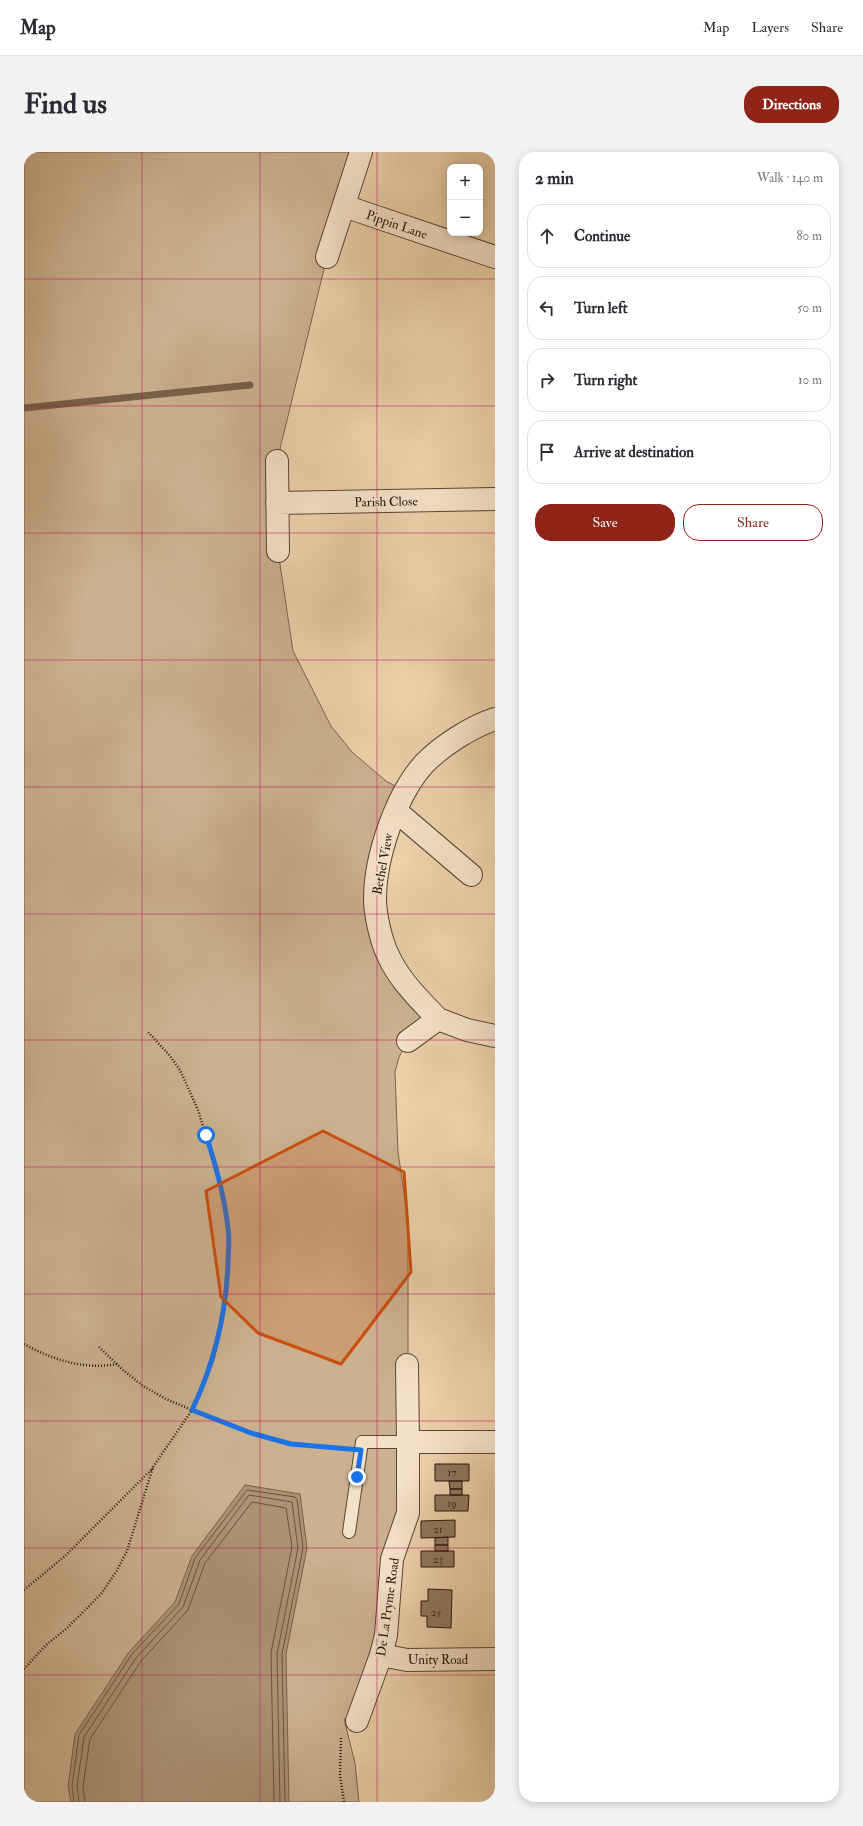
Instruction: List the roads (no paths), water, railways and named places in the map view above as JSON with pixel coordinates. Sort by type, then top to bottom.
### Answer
[{"type":"street","points":[[327,257],[361,152]]},
{"type":"street","name":"Pippin Lane","points":[[344,206],[495,258]]},
{"type":"street","points":[[277,461],[278,551]]},
{"type":"street","name":"Parish Close","points":[[277,503],[495,499]]},
{"type":"street","name":"Bethel View","points":[[438,1019],[402,981],[387,954],[374,900],[377,876],[387,833],[412,779],[434,754],[474,728],[495,719]]},
{"type":"street","name":"Bethel View","points":[[396,811],[471,875]]},
{"type":"street","points":[[408,1041],[438,1019],[467,1030],[495,1036]]},
{"type":"street","name":"De La Pryme Road","points":[[357,1722],[381,1655],[386,1635],[392,1559],[408,1513],[407,1365]]},
{"type":"street","points":[[408,1442],[495,1442]]},
{"type":"street","name":"Unity Road","points":[[381,1655],[407,1660],[495,1659]]},
{"type":"lane","points":[[349,1532],[362,1442],[408,1442]]},
{"type":"water","points":[[245,1485],[300,1494],[307,1548],[286,1654],[289,1802],[71,1802],[68,1787],[75,1734],[129,1652],[175,1602],[192,1556]]},
{"type":"waterway","points":[[24,408],[250,385]]}]
